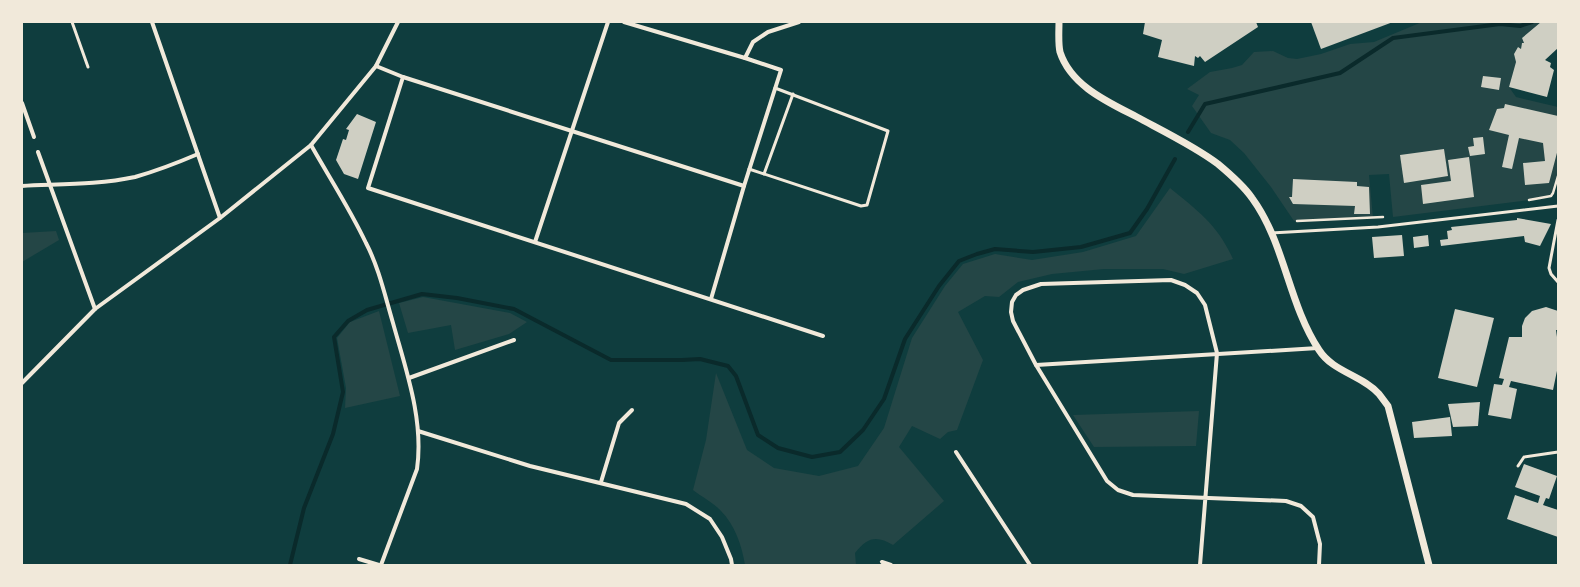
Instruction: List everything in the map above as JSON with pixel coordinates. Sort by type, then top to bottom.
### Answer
[{"type":"street","points":[[152,22],[220,218]]},
{"type":"street","points":[[22,383],[95,309],[220,218],[311,145],[376,66],[398,22]]},
{"type":"street","points":[[535,242],[608,22]]},
{"type":"street","points":[[624,22],[781,70],[749,169],[711,299]]},
{"type":"street","points":[[745,58],[753,42],[768,32],[799,22]]},
{"type":"street","points":[[1059,22],[1060,52],[1069,69],[1086,87],[1106,101],[1216,163],[1236,180],[1252,198],[1271,233],[1288,282],[1318,348],[1330,363],[1379,394],[1388,406],[1429,565]]},
{"type":"street","points":[[376,66],[403,77],[744,186]]},
{"type":"street","points":[[403,77],[368,188],[823,336]]},
{"type":"street","points":[[22,104],[34,137]]},
{"type":"street","points":[[311,145],[366,243],[382,284],[409,378],[418,431],[419,454],[417,469],[380,565],[359,559]]},
{"type":"street","points":[[38,152],[95,309]]},
{"type":"street","points":[[22,186],[102,181],[134,177],[160,169],[198,154]]},
{"type":"street","points":[[1200,565],[1204,499],[1217,354],[1205,305],[1197,293],[1186,285],[1171,280],[1041,284],[1023,290],[1012,302],[1011,312],[1013,321],[1036,365],[1097,468],[1107,481],[1118,490],[1133,495],[1204,499],[1286,501],[1300,506],[1313,517],[1320,544],[1319,565]]},
{"type":"street","points":[[409,378],[514,340]]},
{"type":"street","points":[[1036,365],[1318,348]]},
{"type":"street","points":[[601,482],[619,424],[632,410]]},
{"type":"street","points":[[418,431],[530,466],[601,482],[686,504],[710,518],[722,537],[731,558],[732,565]]},
{"type":"street","points":[[956,452],[1030,565]]},
{"type":"street","points":[[882,562],[891,565]]},
{"type":"lane","points":[[72,22],[88,67]]},
{"type":"lane","points":[[749,169],[861,206],[867,204],[888,131],[775,88]]},
{"type":"lane","points":[[764,174],[792,94]]},
{"type":"lane","points":[[1271,233],[1378,227],[1558,206]]},
{"type":"lane","points":[[1558,220],[1549,268],[1551,274],[1558,282]]},
{"type":"lane","points":[[1518,466],[1524,458],[1558,452]]},
{"type":"path","points":[[1523,201],[1551,196],[1558,176]]},
{"type":"path","points":[[1297,221],[1385,217]]},
{"type":"shaded area","points":[[1422,22],[1541,22],[1522,38],[1524,43],[1522,43],[1521,49],[1518,47],[1514,54],[1516,62],[1509,87],[1516,97],[1558,107],[1559,164],[1558,175],[1551,196],[1539,199],[1393,217],[1389,174],[1369,175],[1373,218],[1294,221],[1271,187],[1244,153],[1230,140],[1211,133],[1192,106],[1199,95],[1187,89],[1210,72],[1242,65],[1254,52],[1273,51],[1288,58],[1297,59],[1321,54],[1350,44],[1374,42]]},
{"type":"shaded area","points":[[1170,188],[1214,227],[1233,259],[1184,274],[1163,269],[1104,269],[1052,274],[1018,282],[999,297],[985,296],[958,312],[983,360],[957,430],[948,432],[940,439],[912,426],[899,447],[944,501],[893,545],[877,539],[868,541],[855,553],[856,565],[745,565],[740,543],[734,529],[726,517],[718,508],[693,490],[706,440],[716,373],[747,450],[774,468],[819,476],[858,466],[884,428],[912,338],[945,286],[963,264],[995,254],[1032,260],[1083,252],[1136,236]]},
{"type":"shaded area","points":[[56,231],[59,240],[22,262],[22,233]]},
{"type":"shaded area","points":[[423,297],[510,313],[527,322],[509,334],[455,350],[451,325],[408,333],[399,303]]},
{"type":"shaded area","points":[[379,311],[400,396],[345,408],[346,388],[337,338],[350,322]]},
{"type":"shaded area","points":[[1199,411],[1196,446],[1094,447],[1073,415]]},
{"type":"building","points":[[1145,22],[1256,22],[1258,27],[1205,62],[1200,56],[1198,58],[1195,56],[1194,66],[1158,57],[1162,40],[1143,34]]},
{"type":"building","points":[[1311,22],[1393,22],[1321,49]]},
{"type":"building","points":[[1541,22],[1558,22],[1558,48],[1545,60],[1551,63],[1550,67],[1554,70],[1547,97],[1509,87],[1516,62],[1514,54],[1518,47],[1521,49],[1522,43],[1524,43],[1522,38]]},
{"type":"building","points":[[1483,76],[1501,78],[1499,90],[1481,87]]},
{"type":"building","points":[[1505,104],[1558,116],[1558,149],[1549,183],[1525,185],[1523,163],[1545,161],[1543,143],[1519,138],[1512,169],[1502,167],[1509,135],[1489,130],[1497,109],[1504,108]]},
{"type":"building","points":[[357,114],[376,122],[358,179],[344,174],[336,160],[343,139],[346,140],[349,130],[346,129]]},
{"type":"building","points":[[1483,137],[1485,154],[1470,156],[1468,147],[1474,146],[1473,138]]},
{"type":"building","points":[[1444,149],[1448,176],[1404,183],[1400,155]]},
{"type":"building","points":[[1469,157],[1474,197],[1423,204],[1421,185],[1451,181],[1448,160]]},
{"type":"building","points":[[1293,179],[1357,182],[1357,186],[1369,187],[1370,214],[1354,214],[1355,206],[1293,204],[1289,197],[1292,197]]},
{"type":"building","points":[[1517,218],[1551,224],[1540,246],[1525,242],[1524,236],[1441,246],[1440,240],[1448,239],[1447,231],[1452,230],[1451,227],[1517,220]]},
{"type":"building","points":[[1402,235],[1404,256],[1374,258],[1372,237]]},
{"type":"building","points":[[1428,235],[1429,246],[1414,248],[1413,237]]},
{"type":"building","points":[[1546,307],[1558,311],[1558,330],[1556,330],[1558,344],[1558,366],[1553,390],[1511,381],[1509,387],[1517,389],[1511,419],[1488,415],[1494,384],[1502,385],[1504,379],[1499,378],[1509,337],[1522,337],[1522,326],[1525,318],[1532,311]]},
{"type":"building","points":[[1455,309],[1494,318],[1477,387],[1438,378]]},
{"type":"building","points":[[1480,402],[1478,426],[1453,427],[1448,404]]},
{"type":"building","points":[[1450,417],[1452,436],[1414,438],[1412,422]]},
{"type":"building","points":[[1524,464],[1557,476],[1549,499],[1546,498],[1543,505],[1558,510],[1558,537],[1507,519],[1515,495],[1538,503],[1540,496],[1515,487]]},
{"type":"waterway","points":[[1188,132],[1205,104],[1340,73],[1393,38],[1500,24],[1520,26],[1532,22]]},
{"type":"waterway","points":[[290,565],[304,508],[333,434],[343,392],[334,337],[348,321],[367,310],[422,294],[457,298],[514,309],[611,360],[700,359],[728,366],[736,376],[758,435],[778,448],[812,457],[840,452],[863,430],[884,399],[905,339],[939,286],[959,261],[995,249],[1033,252],[1081,247],[1130,233],[1147,209],[1175,159]]}]
